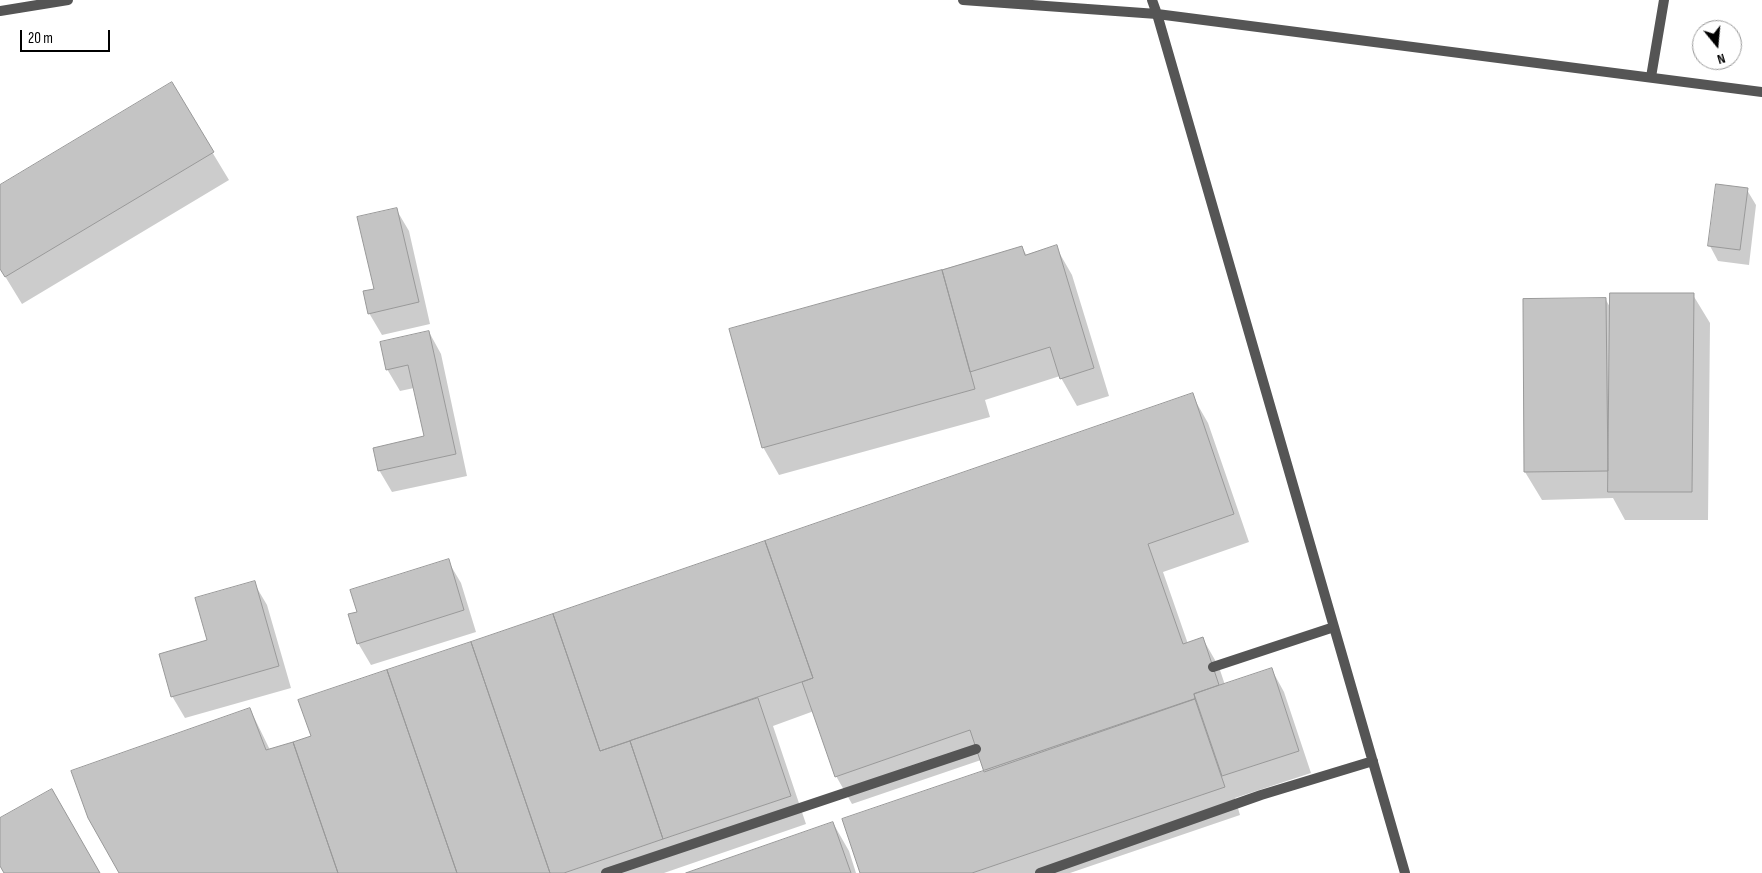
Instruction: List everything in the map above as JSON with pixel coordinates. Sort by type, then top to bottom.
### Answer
[{"type":"street","points":[[0,11],[68,0]]},
{"type":"street","points":[[963,0],[1157,14],[1762,92]]},
{"type":"street","points":[[1152,0],[1405,873]]},
{"type":"street","points":[[1651,77],[1664,0]]},
{"type":"street","points":[[1213,667],[1334,627]]},
{"type":"street","points":[[606,873],[976,749]]},
{"type":"street","points":[[1040,873],[1261,794],[1373,761]]},
{"type":"building","points":[[172,82],[214,152],[5,277],[0,269],[0,185]]},
{"type":"building","points":[[1716,184],[1748,188],[1740,250],[1708,246]]},
{"type":"building","points":[[397,208],[419,302],[368,314],[363,291],[374,289],[357,217]]},
{"type":"building","points":[[1057,245],[1094,368],[1060,379],[1050,347],[970,372],[942,270],[1022,246],[1025,255]]},
{"type":"building","points":[[942,270],[975,389],[762,448],[729,329]]},
{"type":"building","points":[[1610,293],[1694,293],[1692,492],[1608,492]]},
{"type":"building","points":[[1606,298],[1608,471],[1524,472],[1523,299]]},
{"type":"building","points":[[429,331],[456,454],[378,471],[373,448],[424,436],[408,365],[386,370],[380,342]]},
{"type":"building","points":[[1193,393],[1234,514],[1148,544],[1183,644],[1203,637],[1219,685],[1194,694],[1195,699],[984,772],[970,730],[835,777],[802,682],[813,678],[765,541]]},
{"type":"building","points":[[765,541],[813,678],[600,751],[553,614]]},
{"type":"building","points":[[449,559],[464,610],[357,644],[348,614],[357,612],[350,590]]},
{"type":"building","points":[[255,581],[279,666],[171,697],[159,654],[207,640],[195,598]]},
{"type":"building","points":[[553,614],[600,751],[630,741],[663,839],[564,873],[550,873],[471,642]]},
{"type":"building","points":[[471,642],[550,873],[457,873],[387,670]]},
{"type":"building","points":[[1272,668],[1299,751],[1222,776],[1194,694]]},
{"type":"building","points":[[387,670],[457,873],[338,873],[293,742],[311,736],[298,700]]},
{"type":"building","points":[[758,698],[791,796],[663,839],[630,741]]},
{"type":"building","points":[[1195,699],[1225,787],[972,873],[860,873],[842,819]]},
{"type":"building","points":[[250,708],[266,750],[293,742],[338,873],[119,873],[88,818],[71,771]]},
{"type":"building","points":[[52,789],[100,873],[4,873],[0,866],[0,818]]},
{"type":"building","points":[[833,822],[851,873],[686,873]]}]
